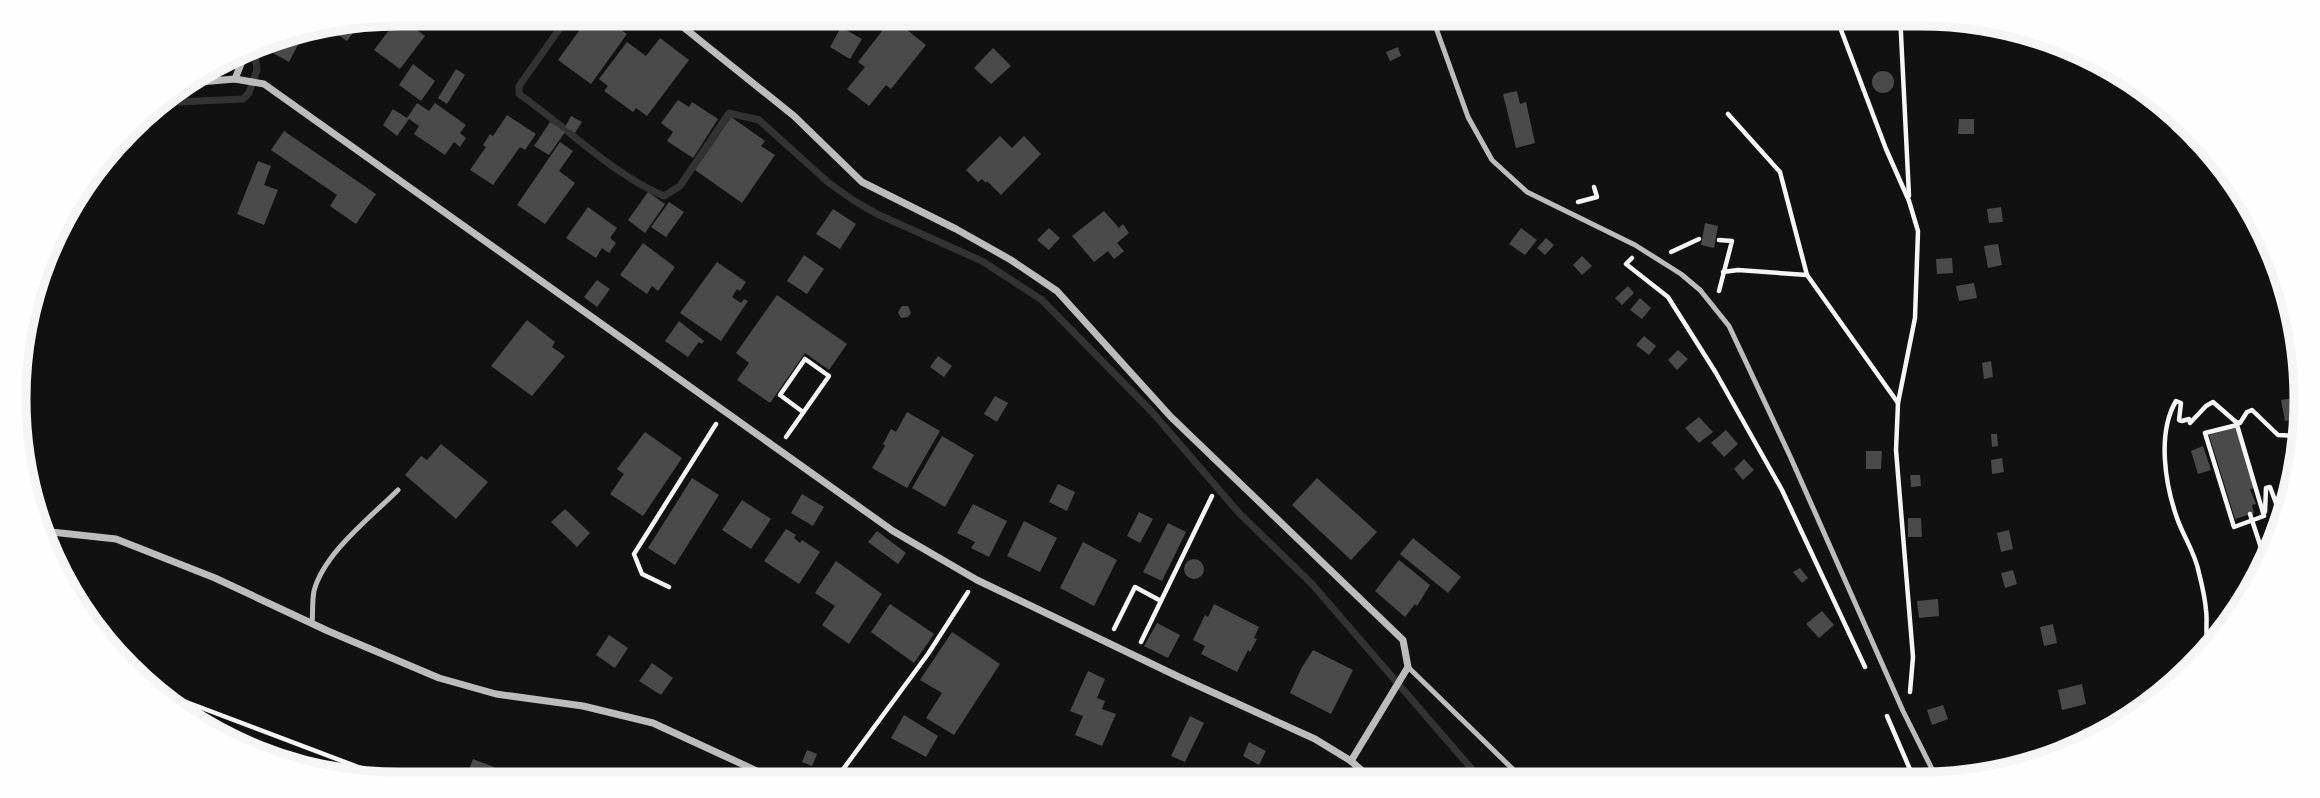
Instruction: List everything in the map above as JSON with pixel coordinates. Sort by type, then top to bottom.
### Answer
[{"type":"street","points":[[682,26],[794,116],[862,182],[1011,260],[1057,291],[1171,417],[1404,640],[1408,667],[1351,761]]},
{"type":"street","points":[[239,80],[244,60]]},
{"type":"street","points":[[203,82],[239,80],[264,84],[893,531],[976,580],[1315,739],[1364,772]]},
{"type":"street","points":[[51,532],[116,539],[215,578],[312,624],[439,678],[496,694],[583,706],[653,723],[759,772]]},
{"type":"lane","points":[[1435,26],[1468,117],[1492,160],[1527,192],[1641,248],[1657,259],[1700,290],[1729,326],[1933,771]]},
{"type":"lane","points":[[312,624],[314,591],[323,570],[344,544],[398,490]]},
{"type":"lane","points":[[1408,667],[1516,772]]},
{"type":"path","points":[[1840,26],[1886,149],[1909,201],[1918,231],[1915,318],[1898,403],[1896,450],[1913,657],[1908,721]]},
{"type":"path","points":[[1901,26],[1909,201]]},
{"type":"path","points":[[1728,114],[1780,172],[1807,275],[1898,403]]},
{"type":"path","points":[[1657,259],[1699,239]]},
{"type":"path","points":[[1717,310],[1719,285],[1732,241],[1719,240]]},
{"type":"path","points":[[1641,248],[1626,264],[1668,297],[1716,373],[1782,490],[1867,672]]},
{"type":"path","points":[[1723,272],[1807,275]]},
{"type":"path","points":[[777,449],[829,376],[805,359],[780,396],[803,412]]},
{"type":"path","points":[[2206,639],[2207,612],[2199,569],[2178,521],[2166,471],[2167,425],[2174,405],[2176,401],[2180,402],[2179,420],[2189,419],[2190,423],[2213,402],[2240,423],[2247,412],[2252,410],[2278,435],[2292,437]]},
{"type":"path","points":[[669,587],[642,574],[634,554],[724,411]]},
{"type":"path","points":[[2236,425],[2264,516],[2234,527],[2205,433],[2236,425]]},
{"type":"path","points":[[2264,516],[2266,488],[2270,487],[2277,507]]},
{"type":"path","points":[[1130,641],[1139,646],[1212,496]]},
{"type":"path","points":[[2250,514],[2262,549]]},
{"type":"path","points":[[842,772],[928,654],[976,580]]},
{"type":"path","points":[[1121,637],[1112,633],[1135,587],[1161,601]]},
{"type":"path","points":[[177,699],[367,770]]},
{"type":"path","points":[[1883,708],[1911,772]]},
{"type":"building","points":[[392,26],[411,26],[425,36],[400,69],[374,50]]},
{"type":"building","points":[[582,26],[615,26],[627,34],[591,84],[558,60]]},
{"type":"building","points":[[886,26],[902,26],[926,45],[891,89],[886,85],[869,106],[847,89],[865,67],[858,62]]},
{"type":"building","points":[[841,27],[862,39],[850,59],[830,47]]},
{"type":"building","points":[[356,29],[347,41],[333,32]]},
{"type":"building","points":[[660,38],[689,60],[647,116],[636,108],[633,112],[604,91],[608,86],[599,79],[627,42],[646,56]]},
{"type":"building","points":[[301,40],[289,62],[268,50]]},
{"type":"building","points":[[1398,47],[1401,56],[1390,61],[1386,52]]},
{"type":"building","points":[[993,48],[1011,66],[991,84],[974,68]]},
{"type":"building","points":[[413,64],[435,81],[421,101],[399,85]]},
{"type":"building","points":[[456,69],[465,75],[447,104],[438,98]]},
{"type":"building","points":[[1883,71],[1891,74],[1894,82],[1891,90],[1883,93],[1875,90],[1872,82],[1875,74]]},
{"type":"building","points":[[1517,91],[1520,104],[1526,102],[1535,143],[1516,148],[1503,94]]},
{"type":"building","points":[[678,100],[689,107],[692,102],[718,119],[693,158],[667,141],[673,132],[661,123]]},
{"type":"building","points":[[417,103],[429,111],[435,103],[466,125],[460,133],[466,138],[460,147],[454,142],[445,155],[414,134],[419,126],[409,119],[397,136],[383,125],[393,109],[407,118]]},
{"type":"building","points":[[507,115],[536,134],[525,150],[520,147],[493,185],[470,170],[486,147],[483,145],[490,134],[493,136]]},
{"type":"building","points":[[571,116],[582,122],[575,133],[565,127]]},
{"type":"building","points":[[731,117],[765,141],[761,146],[775,155],[742,203],[695,170]]},
{"type":"building","points":[[1959,119],[1974,119],[1974,134],[1958,134]]},
{"type":"building","points":[[550,122],[565,132],[549,155],[534,146]]},
{"type":"building","points":[[284,131],[376,194],[356,224],[330,206],[337,195],[271,150]]},
{"type":"building","points":[[1000,136],[1012,148],[1024,136],[1041,154],[1001,195],[987,181],[986,183],[982,179],[978,182],[966,170]]},
{"type":"building","points":[[560,142],[573,151],[559,171],[575,183],[545,224],[517,205]]},
{"type":"building","points":[[258,161],[271,166],[264,185],[278,190],[264,225],[237,214]]},
{"type":"building","points":[[648,192],[665,204],[645,233],[628,220]]},
{"type":"building","points":[[669,202],[684,212],[666,237],[651,227]]},
{"type":"building","points":[[588,207],[617,228],[610,238],[616,243],[609,253],[602,248],[596,258],[566,238]]},
{"type":"building","points":[[2001,207],[2003,222],[1989,223],[1987,209]]},
{"type":"building","points":[[833,209],[856,224],[840,249],[816,234]]},
{"type":"building","points":[[1104,211],[1119,228],[1123,224],[1129,233],[1117,243],[1124,251],[1114,259],[1108,251],[1094,262],[1072,236]]},
{"type":"building","points":[[1705,223],[1718,226],[1714,248],[1701,245]]},
{"type":"building","points":[[1049,228],[1060,238],[1049,250],[1037,240]]},
{"type":"building","points":[[1521,228],[1537,240],[1525,255],[1509,244]]},
{"type":"building","points":[[1546,238],[1554,245],[1545,255],[1537,248]]},
{"type":"building","points":[[643,243],[675,267],[658,291],[652,286],[647,294],[620,275]]},
{"type":"building","points":[[1998,244],[2002,265],[1988,268],[1984,246]]},
{"type":"building","points":[[804,255],[824,269],[807,294],[787,281]]},
{"type":"building","points":[[1582,256],[1592,266],[1582,275],[1573,265]]},
{"type":"building","points":[[1952,258],[1953,273],[1937,274],[1936,259]]},
{"type":"building","points":[[717,262],[746,282],[732,297],[741,303],[744,299],[748,301],[721,341],[680,313]]},
{"type":"building","points":[[597,280],[610,289],[597,307],[584,297]]},
{"type":"building","points":[[1974,283],[1977,298],[1959,301],[1956,286]]},
{"type":"building","points":[[1628,286],[1634,293],[1622,305],[1615,298]]},
{"type":"building","points":[[777,295],[847,344],[829,370],[805,353],[770,403],[737,380],[749,363],[736,353]]},
{"type":"building","points":[[1640,298],[1651,308],[1642,319],[1630,310]]},
{"type":"building","points":[[902,306],[908,306],[911,313],[908,317],[901,318],[898,312]]},
{"type":"building","points":[[527,320],[555,342],[552,347],[565,356],[532,396],[491,366]]},
{"type":"building","points":[[679,321],[704,341],[702,344],[699,342],[688,357],[665,341]]},
{"type":"building","points":[[1644,336],[1656,346],[1649,355],[1636,345]]},
{"type":"building","points":[[1678,350],[1688,359],[1677,370],[1668,360]]},
{"type":"building","points":[[938,356],[952,366],[944,377],[930,367]]},
{"type":"building","points":[[1991,361],[1993,377],[1984,379],[1982,363]]},
{"type":"building","points":[[995,396],[1008,403],[997,422],[984,414]]},
{"type":"building","points":[[2294,398],[2293,420],[2285,421],[2281,400]]},
{"type":"building","points":[[907,412],[940,431],[907,488],[872,468],[891,429],[896,432]]},
{"type":"building","points":[[1699,417],[1713,432],[1699,443],[1685,428]]},
{"type":"building","points":[[2236,427],[2255,488],[2250,489],[2256,504],[2252,505],[2254,513],[2235,519],[2209,435]]},
{"type":"building","points":[[1726,430],[1738,444],[1724,457],[1711,443]]},
{"type":"building","points":[[645,432],[682,458],[643,516],[610,494],[624,474],[617,469]]},
{"type":"building","points":[[1991,434],[1997,434],[1998,446],[1992,447]]},
{"type":"building","points":[[942,436],[974,455],[945,507],[912,488]]},
{"type":"building","points":[[441,444],[488,482],[456,519],[405,475],[421,456],[427,460]]},
{"type":"building","points":[[2203,446],[2211,470],[2198,474],[2191,451]]},
{"type":"building","points":[[1866,451],[1882,451],[1881,469],[1866,469]]},
{"type":"building","points":[[2002,458],[2004,472],[1992,474],[1991,460]]},
{"type":"building","points":[[1744,459],[1754,470],[1743,480],[1734,469]]},
{"type":"building","points":[[1910,475],[1920,475],[1921,486],[1911,487]]},
{"type":"building","points":[[692,478],[719,495],[675,565],[648,548]]},
{"type":"building","points":[[1317,478],[1377,532],[1351,560],[1292,505]]},
{"type":"building","points":[[1058,484],[1075,492],[1067,511],[1049,502]]},
{"type":"building","points":[[802,494],[824,507],[813,526],[791,513]]},
{"type":"building","points":[[742,500],[771,519],[751,549],[722,530]]},
{"type":"building","points":[[973,504],[1007,521],[989,557],[971,548],[975,542],[957,533]]},
{"type":"building","points":[[565,509],[590,533],[577,547],[551,522]]},
{"type":"building","points":[[1139,512],[1153,519],[1140,543],[1127,536]]},
{"type":"building","points":[[1908,518],[1921,518],[1922,537],[1908,537]]},
{"type":"building","points":[[1024,521],[1057,538],[1040,572],[1007,556]]},
{"type":"building","points":[[1168,523],[1186,532],[1162,581],[1143,572]]},
{"type":"building","points":[[786,529],[796,535],[794,538],[800,543],[802,540],[820,552],[799,584],[764,561]]},
{"type":"building","points":[[2009,530],[2013,549],[2001,552],[1997,533]]},
{"type":"building","points":[[877,531],[906,553],[898,564],[868,542]]},
{"type":"building","points":[[1413,538],[1461,577],[1448,593],[1400,554]]},
{"type":"building","points":[[1083,542],[1117,560],[1094,606],[1060,588]]},
{"type":"building","points":[[1194,559],[1201,562],[1204,569],[1201,576],[1194,579],[1187,576],[1184,569],[1187,562]]},
{"type":"building","points":[[1399,560],[1430,585],[1417,606],[1415,604],[1405,617],[1375,591]]},
{"type":"building","points":[[836,561],[882,594],[849,644],[822,625],[835,606],[815,593]]},
{"type":"building","points":[[1800,568],[1808,578],[1802,583],[1793,572]]},
{"type":"building","points":[[2013,570],[2017,584],[2005,588],[2001,573]]},
{"type":"building","points":[[1938,599],[1939,616],[1919,618],[1917,601]]},
{"type":"building","points":[[890,604],[934,634],[914,663],[871,632]]},
{"type":"building","points":[[1214,604],[1259,627],[1254,638],[1257,639],[1237,672],[1201,654],[1205,646],[1193,640],[1205,615],[1208,617]]},
{"type":"building","points":[[1822,611],[1834,625],[1819,638],[1806,624]]},
{"type":"building","points":[[1157,623],[1180,635],[1168,658],[1144,646]]},
{"type":"building","points":[[2053,624],[2057,643],[2044,646],[2040,627]]},
{"type":"building","points":[[952,632],[1000,664],[954,735],[926,718],[942,693],[920,680]]},
{"type":"building","points":[[609,635],[628,648],[615,668],[596,655]]},
{"type":"building","points":[[1313,650],[1353,670],[1331,714],[1290,693]]},
{"type":"building","points":[[652,663],[673,678],[661,695],[639,681]]},
{"type":"building","points":[[1088,671],[1105,679],[1097,698],[1105,701],[1102,709],[1116,714],[1102,746],[1075,735],[1083,716],[1070,711]]},
{"type":"building","points":[[2082,684],[2086,704],[2062,710],[2058,690]]},
{"type":"building","points":[[1943,705],[1948,719],[1932,725],[1927,710]]},
{"type":"building","points":[[904,715],[938,736],[926,757],[891,738]]},
{"type":"building","points":[[1190,716],[1204,723],[1185,762],[1171,756]]},
{"type":"building","points":[[2092,726],[2093,729],[2083,734],[2082,729]]},
{"type":"building","points":[[1249,742],[1266,751],[1259,765],[1243,756]]},
{"type":"building","points":[[807,750],[817,754],[812,766],[802,762]]},
{"type":"building","points":[[473,759],[494,767],[492,772],[468,772]]},
{"type":"waterway","points":[[562,26],[519,86],[519,94],[608,163],[645,187],[664,196],[680,186],[729,113],[759,120],[829,183],[853,200],[877,214],[982,261],[1042,300],[1153,413],[1239,513],[1312,584],[1474,772]]},
{"type":"waterway","points":[[173,102],[243,99],[249,93],[257,70],[255,55]]}]
